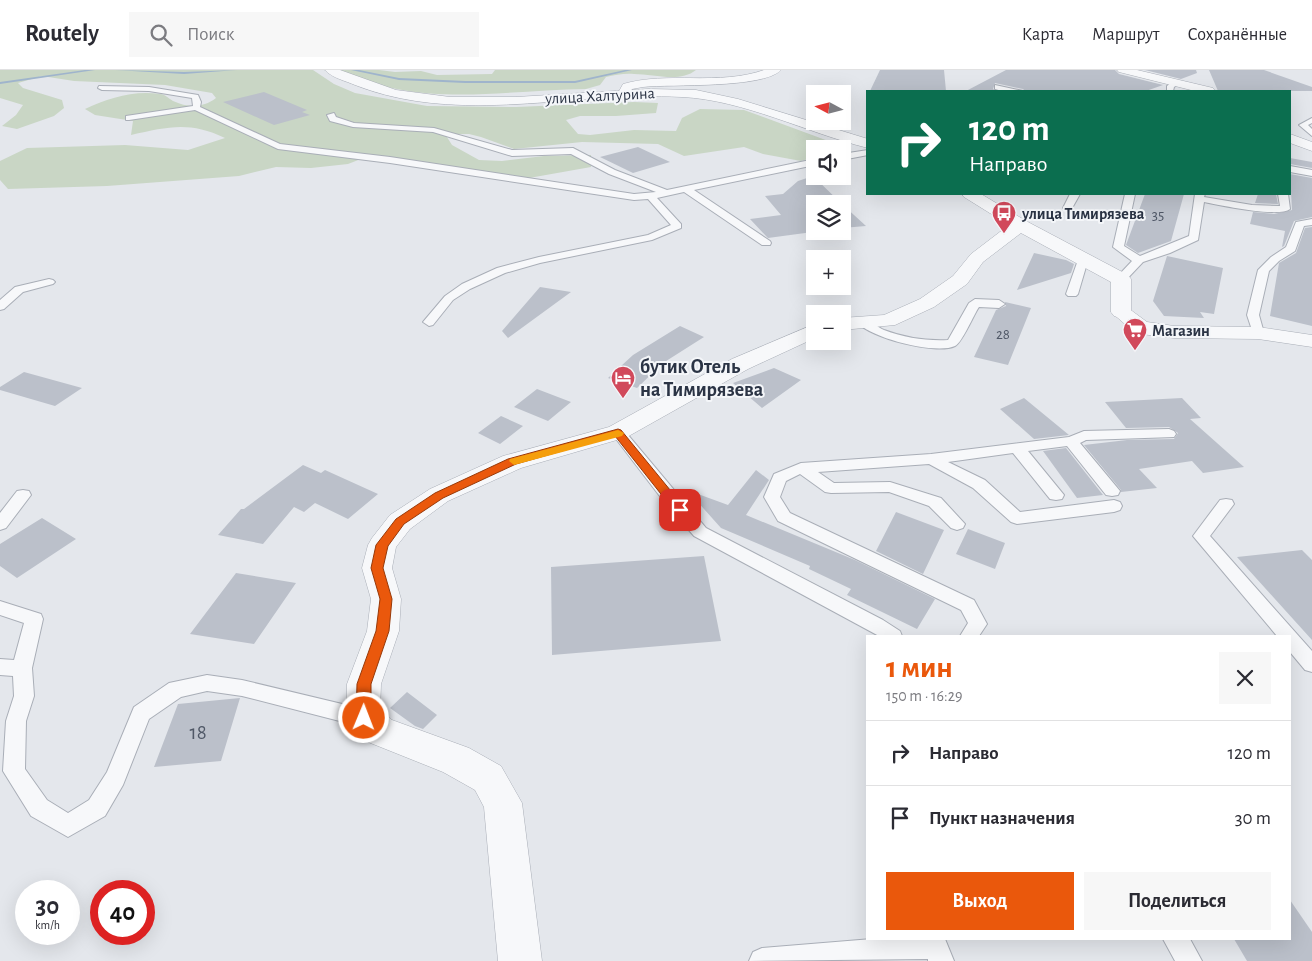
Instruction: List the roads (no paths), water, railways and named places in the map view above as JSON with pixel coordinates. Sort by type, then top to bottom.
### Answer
[{"type":"street","name":"улица Халтурина","points":[[331,70],[351,80],[390,92],[425,99],[454,101],[500,100],[624,93],[681,93],[720,97],[866,143]]},
{"type":"street","points":[[624,93],[627,87],[640,83],[714,80],[766,74],[775,70]]},
{"type":"street","points":[[1123,70],[1172,86],[1201,90]]},
{"type":"street","points":[[1160,90],[1172,86]]},
{"type":"street","points":[[1291,138],[1312,147]]},
{"type":"street","points":[[972,195],[1020,225],[1121,279],[1121,312],[1141,328],[1174,332],[1258,332],[1312,341]]},
{"type":"street","points":[[851,323],[888,321],[927,303],[960,280],[978,258],[1020,225]]},
{"type":"street","points":[[520,961],[503,803],[488,778],[456,760],[380,732],[364,718],[364,684],[382,631],[386,599],[377,568],[382,545],[400,522],[439,495],[512,462],[618,432],[740,364],[806,334]]},
{"type":"lane","points":[[102,88],[146,87],[175,91],[195,97],[197,102],[196,108]]},
{"type":"lane","points":[[1005,90],[998,87],[1014,90]]},
{"type":"lane","points":[[129,118],[196,108],[278,146],[390,160],[634,197],[651,196],[806,164]]},
{"type":"lane","points":[[331,115],[333,118],[353,126],[434,130],[512,153],[573,151],[612,172],[666,193]]},
{"type":"lane","points":[[1312,120],[1303,125],[1312,134]]},
{"type":"lane","points":[[851,155],[866,152]]},
{"type":"lane","points":[[1291,169],[1312,173]]},
{"type":"lane","points":[[685,188],[766,243]]},
{"type":"lane","points":[[1068,208],[1074,195]]},
{"type":"lane","points":[[1130,195],[1118,247],[1139,260]]},
{"type":"lane","points":[[1121,279],[1139,260],[1166,251],[1194,238],[1200,196],[1252,208],[1285,210],[1283,195]]},
{"type":"lane","points":[[429,322],[448,299],[502,269],[598,248],[612,243],[650,239],[668,233],[677,226],[651,196]]},
{"type":"lane","points":[[1258,332],[1253,315],[1264,270],[1275,259],[1291,248],[1300,224],[1312,222]]},
{"type":"lane","points":[[1072,294],[1083,260]]},
{"type":"lane","points":[[0,306],[19,289],[49,282]]},
{"type":"lane","points":[[863,322],[880,332],[925,345],[952,343],[975,303],[999,304]]},
{"type":"lane","points":[[618,432],[671,499],[700,532],[891,635]]},
{"type":"lane","points":[[971,635],[978,624],[968,605],[784,517],[772,497],[779,478],[801,468],[931,459],[1071,440],[1084,436],[1169,434]]},
{"type":"lane","points":[[931,459],[980,484],[1017,518],[1113,498],[1071,440]]},
{"type":"lane","points":[[1017,448],[1056,495]]},
{"type":"lane","points":[[801,468],[831,488],[890,487],[934,502],[957,524]]},
{"type":"lane","points":[[0,524],[23,495]]},
{"type":"lane","points":[[1226,504],[1202,536],[1287,635]]},
{"type":"lane","points":[[0,608],[34,619],[22,668],[24,696],[16,722],[14,771],[39,808],[68,826],[97,808],[115,778],[141,713],[176,689],[207,683],[242,688],[364,718]]},
{"type":"lane","points":[[1291,639],[1312,664]]},
{"type":"lane","points":[[0,667],[22,668]]},
{"type":"lane","points":[[1177,940],[1189,961]]},
{"type":"lane","points":[[762,961],[937,948]]},
{"type":"waterway","points":[[0,83],[93,70]]},
{"type":"waterway","points":[[117,70],[184,73],[235,70]]},
{"type":"waterway","points":[[353,70],[399,79],[465,82],[575,82],[630,70]]},
{"type":"place","name":"улица Тимирязева","points":[[1004,234]]},
{"type":"place","name":"Магазин","points":[[1135,351]]},
{"type":"place","name":"бутик Отель на Тимирязева","points":[[623,399]]}]
